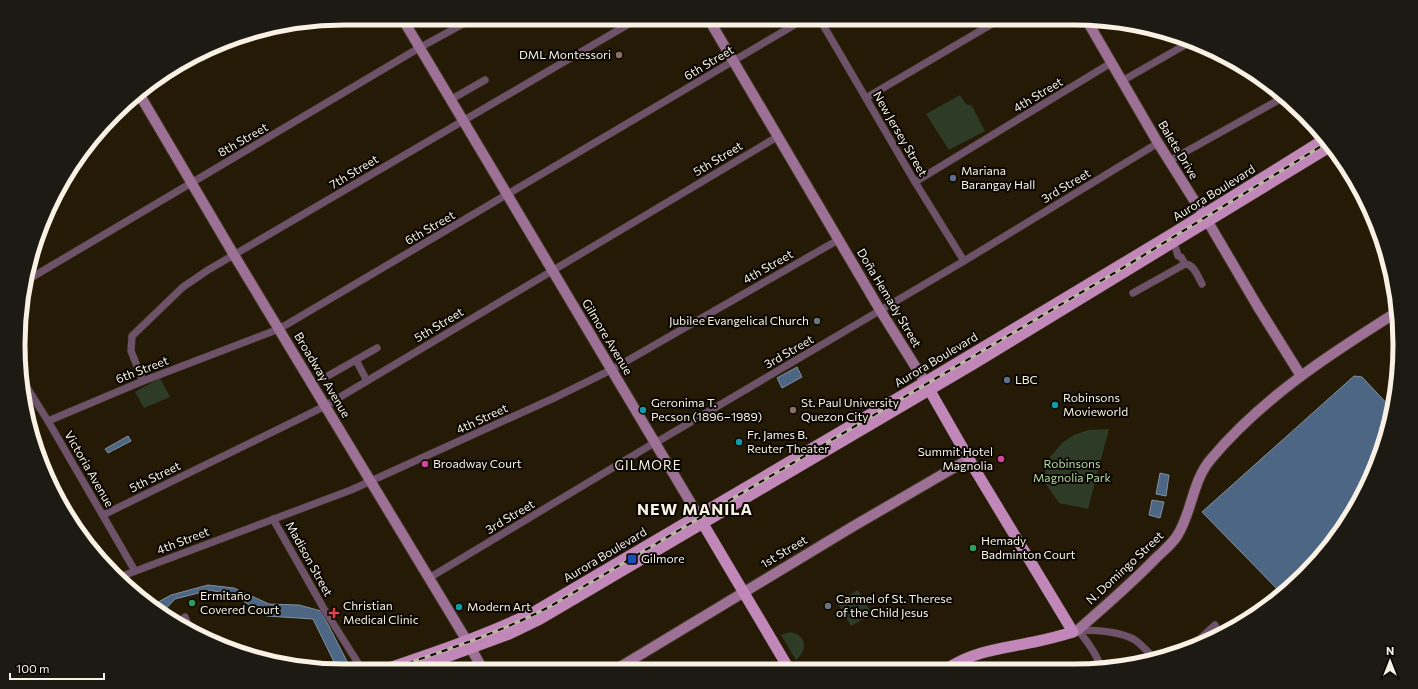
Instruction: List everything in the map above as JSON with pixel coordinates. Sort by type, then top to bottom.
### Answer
[{"type":"main road","name":"Aurora Boulevard","points":[[927,386],[1174,246],[1205,218],[1321,142]]},
{"type":"main road","name":"Aurora Boulevard","points":[[424,664],[469,645],[534,612],[700,519],[927,386],[1205,218],[1326,149]]},
{"type":"main road","name":"Doña Hemady Street","points":[[927,386],[969,459],[1076,631]]},
{"type":"main road","name":"Gilmore Avenue","points":[[700,519],[786,664]]},
{"type":"main road","name":"N. Domingo Street","points":[[953,664],[996,649],[1050,639],[1076,631]]},
{"type":"main road","name":"Aurora Boulevard","points":[[404,664],[469,645]]},
{"type":"street","name":"Gilmore Avenue","points":[[406,25],[463,120],[506,196],[700,519]]},
{"type":"street","name":"8th Street","points":[[32,277],[419,48],[461,25]]},
{"type":"street","name":"7th Street","points":[[143,381],[131,351],[132,336],[183,287],[208,270],[627,25]]},
{"type":"street","name":"Doña Hemady Street","points":[[712,25],[838,240],[927,386]]},
{"type":"street","name":"6th Street","points":[[48,421],[143,381],[279,330],[794,25]]},
{"type":"street","name":"New Jersey Street","points":[[823,25],[915,182],[964,261]]},
{"type":"street","points":[[866,98],[990,25]]},
{"type":"street","name":"Balete Drive","points":[[1090,26],[1158,143],[1301,376]]},
{"type":"street","points":[[1122,81],[1185,45]]},
{"type":"street","name":"4th Street","points":[[915,182],[1111,63]]},
{"type":"street","points":[[450,100],[485,80]]},
{"type":"street","name":"Broadway Avenue","points":[[140,99],[480,664]]},
{"type":"street","points":[[1169,161],[1279,100]]},
{"type":"street","name":"5th Street","points":[[103,515],[325,406],[777,137]]},
{"type":"street","name":"3rd Street","points":[[429,578],[654,442],[662,439],[964,261],[1158,143]]},
{"type":"street","name":"4th Street","points":[[124,576],[371,482],[548,400],[611,370],[838,240]]},
{"type":"street","points":[[1174,246],[1182,254],[1181,257],[1185,264]]},
{"type":"street","points":[[1133,293],[1185,264],[1192,266],[1202,284]]},
{"type":"street","name":"N. Domingo Street","points":[[1076,631],[1141,574],[1176,538],[1184,525],[1198,481],[1209,461],[1232,435],[1301,376],[1391,316]]},
{"type":"street","points":[[326,377],[376,348]]},
{"type":"street","points":[[356,360],[367,381]]},
{"type":"street","name":"Victoria Avenue","points":[[29,390],[135,572]]},
{"type":"street","name":"1st Street","points":[[625,664],[743,592],[969,459]]},
{"type":"street","name":"Madison Street","points":[[273,519],[324,609],[359,664]]},
{"type":"street","points":[[184,617],[186,622]]},
{"type":"street","points":[[1202,637],[1215,625]]},
{"type":"street","points":[[1076,631],[1097,630],[1126,636],[1135,640],[1150,654]]},
{"type":"street","points":[[1076,631],[1090,646],[1099,662]]},
{"type":"green space","points":[[960,95],[966,104],[972,106],[985,131],[949,150],[926,114]]},
{"type":"green space","points":[[160,378],[170,397],[144,408],[135,392]]},
{"type":"green space","name":"Robinsons Magnolia Park","points":[[1109,429],[1088,509],[1059,503],[1043,480],[1049,458],[1062,443],[1074,435],[1088,430]]},
{"type":"green space","points":[[858,590],[872,614],[851,626],[837,602]]},
{"type":"green space","points":[[790,632],[800,636],[804,643],[803,652],[796,660],[781,635]]},
{"type":"water","points":[[797,367],[802,377],[782,388],[777,378]]},
{"type":"water","points":[[1354,376],[1362,377],[1387,404],[1382,427],[1369,467],[1350,504],[1327,539],[1314,555],[1278,590],[1202,512]]},
{"type":"water","points":[[128,436],[131,441],[108,453],[105,449]]},
{"type":"water","points":[[1160,473],[1169,475],[1166,496],[1156,494]]},
{"type":"water","points":[[1152,500],[1164,502],[1160,518],[1149,515]]},
{"type":"water","points":[[208,585],[234,588],[269,604],[299,605],[321,611],[348,664],[335,664],[313,619],[267,616],[235,596],[210,590],[175,599],[166,609],[157,603],[171,595]]},
{"type":"railway","points":[[406,664],[489,634],[549,607],[1126,266],[1323,145]]},
{"type":"place","name":"DML Montessori","points":[[619,55]]},
{"type":"place","name":"Mariana Barangay Hall","points":[[953,178]]},
{"type":"place","name":"Jubilee Evangelical Church","points":[[817,321]]},
{"type":"place","name":"LBC","points":[[1007,380]]},
{"type":"place","name":"Robinsons Movieworld","points":[[1055,405]]},
{"type":"place","name":"Geronima T. Pecson (1896–1989)","points":[[643,410]]},
{"type":"place","name":"St. Paul University Quezon City","points":[[793,410]]},
{"type":"place","name":"Fr. James B. Reuter Theater","points":[[739,442]]},
{"type":"place","name":"Summit Hotel Magnolia","points":[[1001,459]]},
{"type":"place","name":"Broadway Court","points":[[425,464]]},
{"type":"place","name":"Hemady Badminton Court","points":[[973,548]]},
{"type":"place","name":"Gilmore","points":[[632,559]]},
{"type":"place","name":"Ermitaño Covered Court","points":[[192,603]]},
{"type":"place","name":"Carmel of St. Therese of the Child Jesus","points":[[828,606]]},
{"type":"place","name":"Modern Art","points":[[459,607]]},
{"type":"place","name":"Christian Medical Clinic","points":[[334,613]]},
{"type":"district","name":"GILMORE","points":[[648,465]]},
{"type":"district","name":"NEW MANILA","points":[[695,509]]}]
